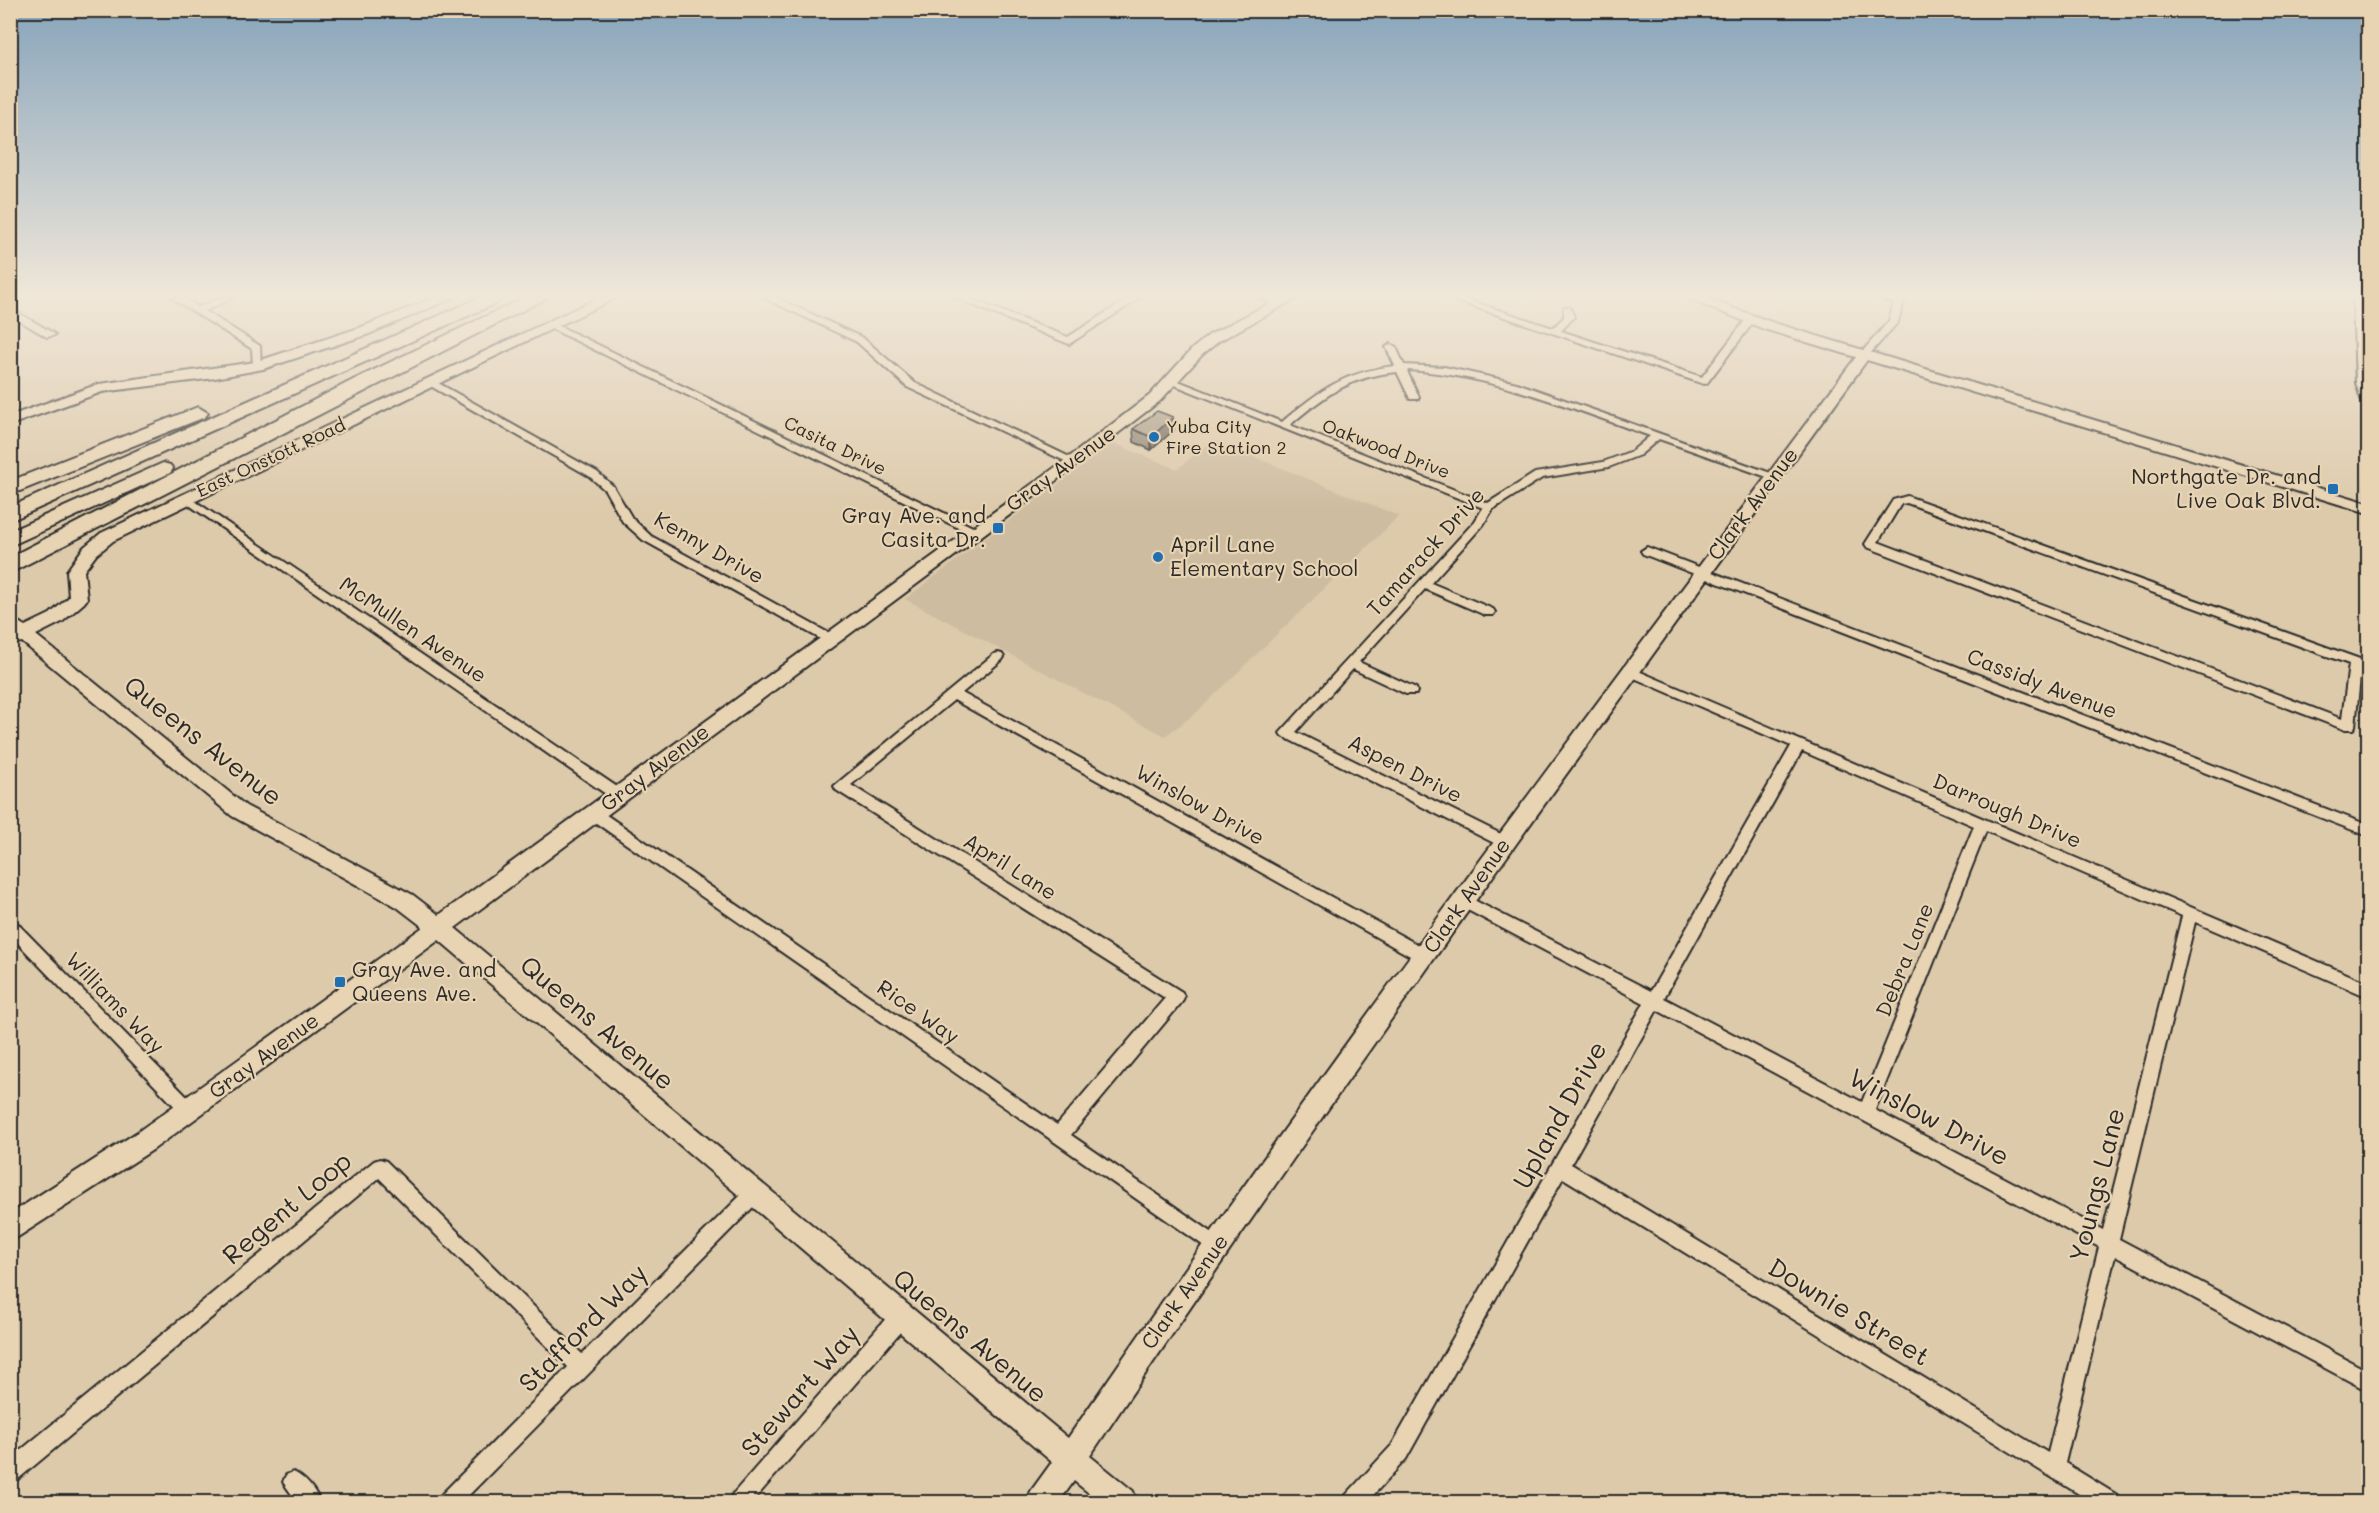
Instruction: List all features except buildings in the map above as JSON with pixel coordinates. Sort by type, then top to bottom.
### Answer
[{"type":"highway","points":[[10,489],[316,369]]},
{"type":"highway","points":[[10,515],[335,369]]},
{"type":"highway","points":[[10,539],[382,369]]},
{"type":"highway","points":[[10,566],[392,369]]},
{"type":"street","points":[[10,421],[99,387],[244,369]]},
{"type":"street","name":"East Onstott Road","points":[[15,633],[56,618],[78,599],[75,571],[90,551],[107,537],[460,369]]},
{"type":"street","name":"Casita Drive","points":[[639,369],[975,532]]},
{"type":"street","points":[[892,369],[911,385],[1073,461]]},
{"type":"street","name":"Gray Avenue","points":[[10,1229],[189,1110],[594,814],[1073,461],[1148,404],[1172,382],[1182,369]]},
{"type":"street","points":[[1402,369],[1414,397]]},
{"type":"street","points":[[1282,426],[1326,392],[1346,380],[1372,373],[1418,369]]},
{"type":"street","points":[[1445,369],[1495,379],[1774,476]]},
{"type":"street","points":[[1666,369],[1704,381],[1713,369]]},
{"type":"street","name":"Clark Avenue","points":[[1042,1503],[1217,1246],[1504,842],[1854,369]]},
{"type":"street","points":[[1909,369],[2368,508]]},
{"type":"street","points":[[2362,369],[2363,383],[2368,399]]},
{"type":"street","name":"Kenny Drive","points":[[431,382],[593,474],[609,488],[627,520],[647,538],[830,639]]},
{"type":"street","name":"Oakwood Drive","points":[[1172,382],[1489,507]]},
{"type":"street","name":"Tamarack Drive","points":[[1287,733],[1479,523],[1489,507],[1539,475],[1605,465],[1636,453],[1657,435]]},
{"type":"street","name":"McMullen Avenue","points":[[186,498],[618,795]]},
{"type":"street","points":[[2355,662],[2348,726],[1871,544],[1897,502],[1907,500],[2368,666]]},
{"type":"street","name":"Cassidy Avenue","points":[[1647,551],[2368,831]]},
{"type":"street","points":[[1423,584],[1488,612]]},
{"type":"street","name":"Queens Avenue","points":[[15,633],[239,811],[405,901],[440,927],[1122,1503]]},
{"type":"street","name":"April Lane","points":[[999,657],[841,786],[1176,997],[1060,1135]]},
{"type":"street","points":[[1351,663],[1411,691]]},
{"type":"street","name":"Darrough Drive","points":[[1629,671],[2368,990]]},
{"type":"street","name":"Winslow Drive","points":[[953,694],[1424,956]]},
{"type":"street","name":"Aspen Drive","points":[[1287,733],[1504,842]]},
{"type":"street","name":"Upland Drive","points":[[1353,1503],[1399,1452],[1799,744]]},
{"type":"street","name":"Rice Way","points":[[594,814],[1217,1246]]},
{"type":"street","name":"Debra Lane","points":[[1866,1112],[1982,823]]},
{"type":"street","name":"Winslow Drive","points":[[1463,901],[1654,999],[2368,1381]]},
{"type":"street","name":"Youngs Lane","points":[[2054,1468],[2190,913]]},
{"type":"street","name":"Williams Way","points":[[10,925],[189,1110]]},
{"type":"street","name":"Regent Loop","points":[[10,1473],[380,1167],[582,1367]]},
{"type":"street","name":"Downie Street","points":[[1560,1167],[2110,1503]]},
{"type":"street","name":"Stafford Way","points":[[448,1503],[756,1192]]},
{"type":"street","name":"Stewart Way","points":[[739,1503],[902,1315]]},
{"type":"street","points":[[293,1482],[310,1503]]},
{"type":"shaded area","name":"April Lane Elementary School","points":[[1213,440],[1399,516],[1196,713],[1165,736],[905,599],[1113,443],[1177,469]]},
{"type":"place","name":"Yuba City Fire Station 2","points":[[1154,437]]},
{"type":"place","name":"Northgate Dr. and Live Oak Blvd.","points":[[2333,489]]},
{"type":"place","name":"Gray Ave. and Casita Dr.","points":[[998,528]]},
{"type":"place","name":"April Lane Elementary School","points":[[1158,557]]},
{"type":"place","name":"Gray Ave. and Queens Ave.","points":[[340,982]]}]
